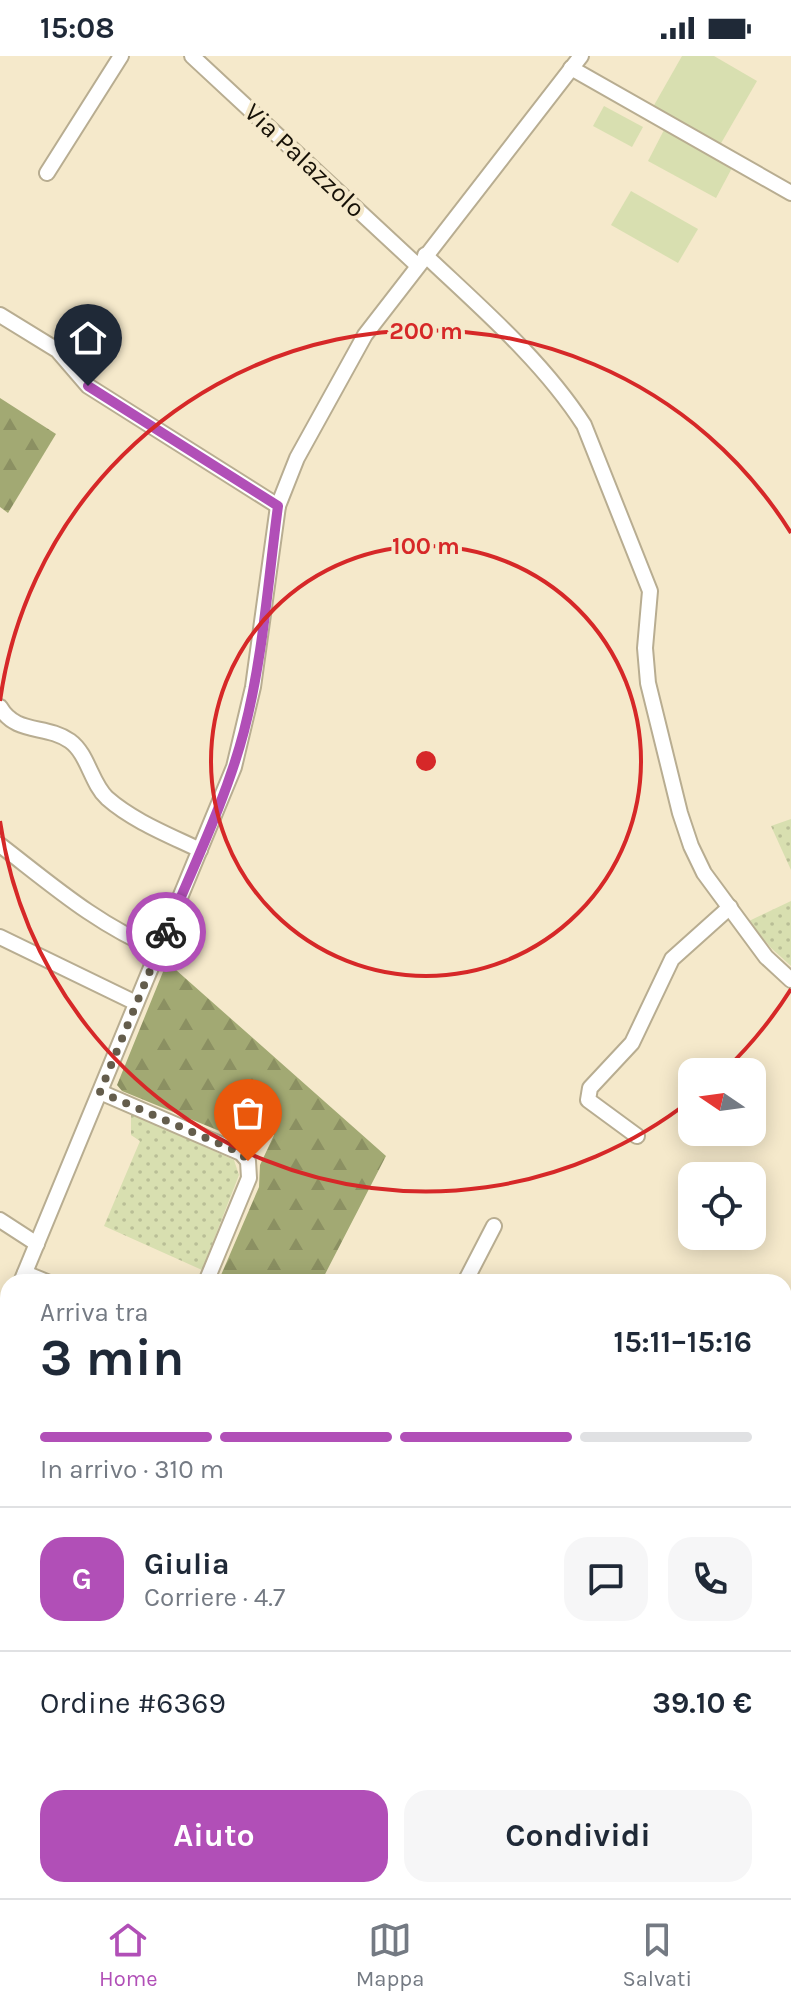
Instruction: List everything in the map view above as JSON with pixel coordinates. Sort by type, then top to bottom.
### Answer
[{"type":"street","points":[[47,173],[121,56]]},
{"type":"street","name":"Via Palazzolo","points":[[192,56],[515,341],[571,405],[584,425],[650,591],[645,648],[648,683],[691,846],[704,873],[766,957],[791,980]]},
{"type":"street","points":[[25,1274],[234,767],[253,687],[278,506],[297,458],[350,358],[421,260],[581,56]]},
{"type":"street","points":[[571,68],[791,193]]},
{"type":"street","points":[[0,315],[57,350],[88,386],[278,506]]},
{"type":"street","points":[[0,707],[10,720],[27,729],[45,729],[67,739],[75,745],[105,796],[145,823],[200,850]]},
{"type":"street","points":[[0,845],[68,900],[158,950]]},
{"type":"street","points":[[637,1136],[588,1100],[590,1088],[632,1043],[672,959],[730,907]]},
{"type":"street","points":[[0,937],[136,1003]]},
{"type":"street","points":[[100,1092],[241,1153],[248,1161],[249,1178],[209,1274]]},
{"type":"street","points":[[0,1220],[37,1244]]},
{"type":"street","points":[[469,1274],[494,1226]]},
{"type":"green space","points":[[682,56],[714,56],[757,81],[720,145],[653,107]]},
{"type":"green space","points":[[604,106],[643,127],[632,147],[593,126]]},
{"type":"green space","points":[[664,130],[732,168],[716,198],[648,161]]},
{"type":"green space","points":[[631,191],[698,229],[678,263],[611,225]]},
{"type":"green space","points":[[0,398],[56,434],[8,513],[0,507]]},
{"type":"green space","points":[[791,819],[791,870],[771,826]]},
{"type":"green space","points":[[791,901],[791,966],[749,921]]},
{"type":"green space","points":[[167,962],[386,1156],[325,1274],[221,1274],[259,1187],[260,1165],[274,1135],[265,1129],[255,1149],[244,1141],[122,1091],[117,1085]]},
{"type":"green space","points":[[131,1113],[234,1160],[239,1175],[202,1270],[104,1226],[140,1141],[131,1135]]},
{"type":"way so far","points":[[166,932],[100,1092],[241,1153],[248,1161]]},
{"type":"route","points":[[88,386],[278,506],[245,729],[234,767],[166,932]]}]
